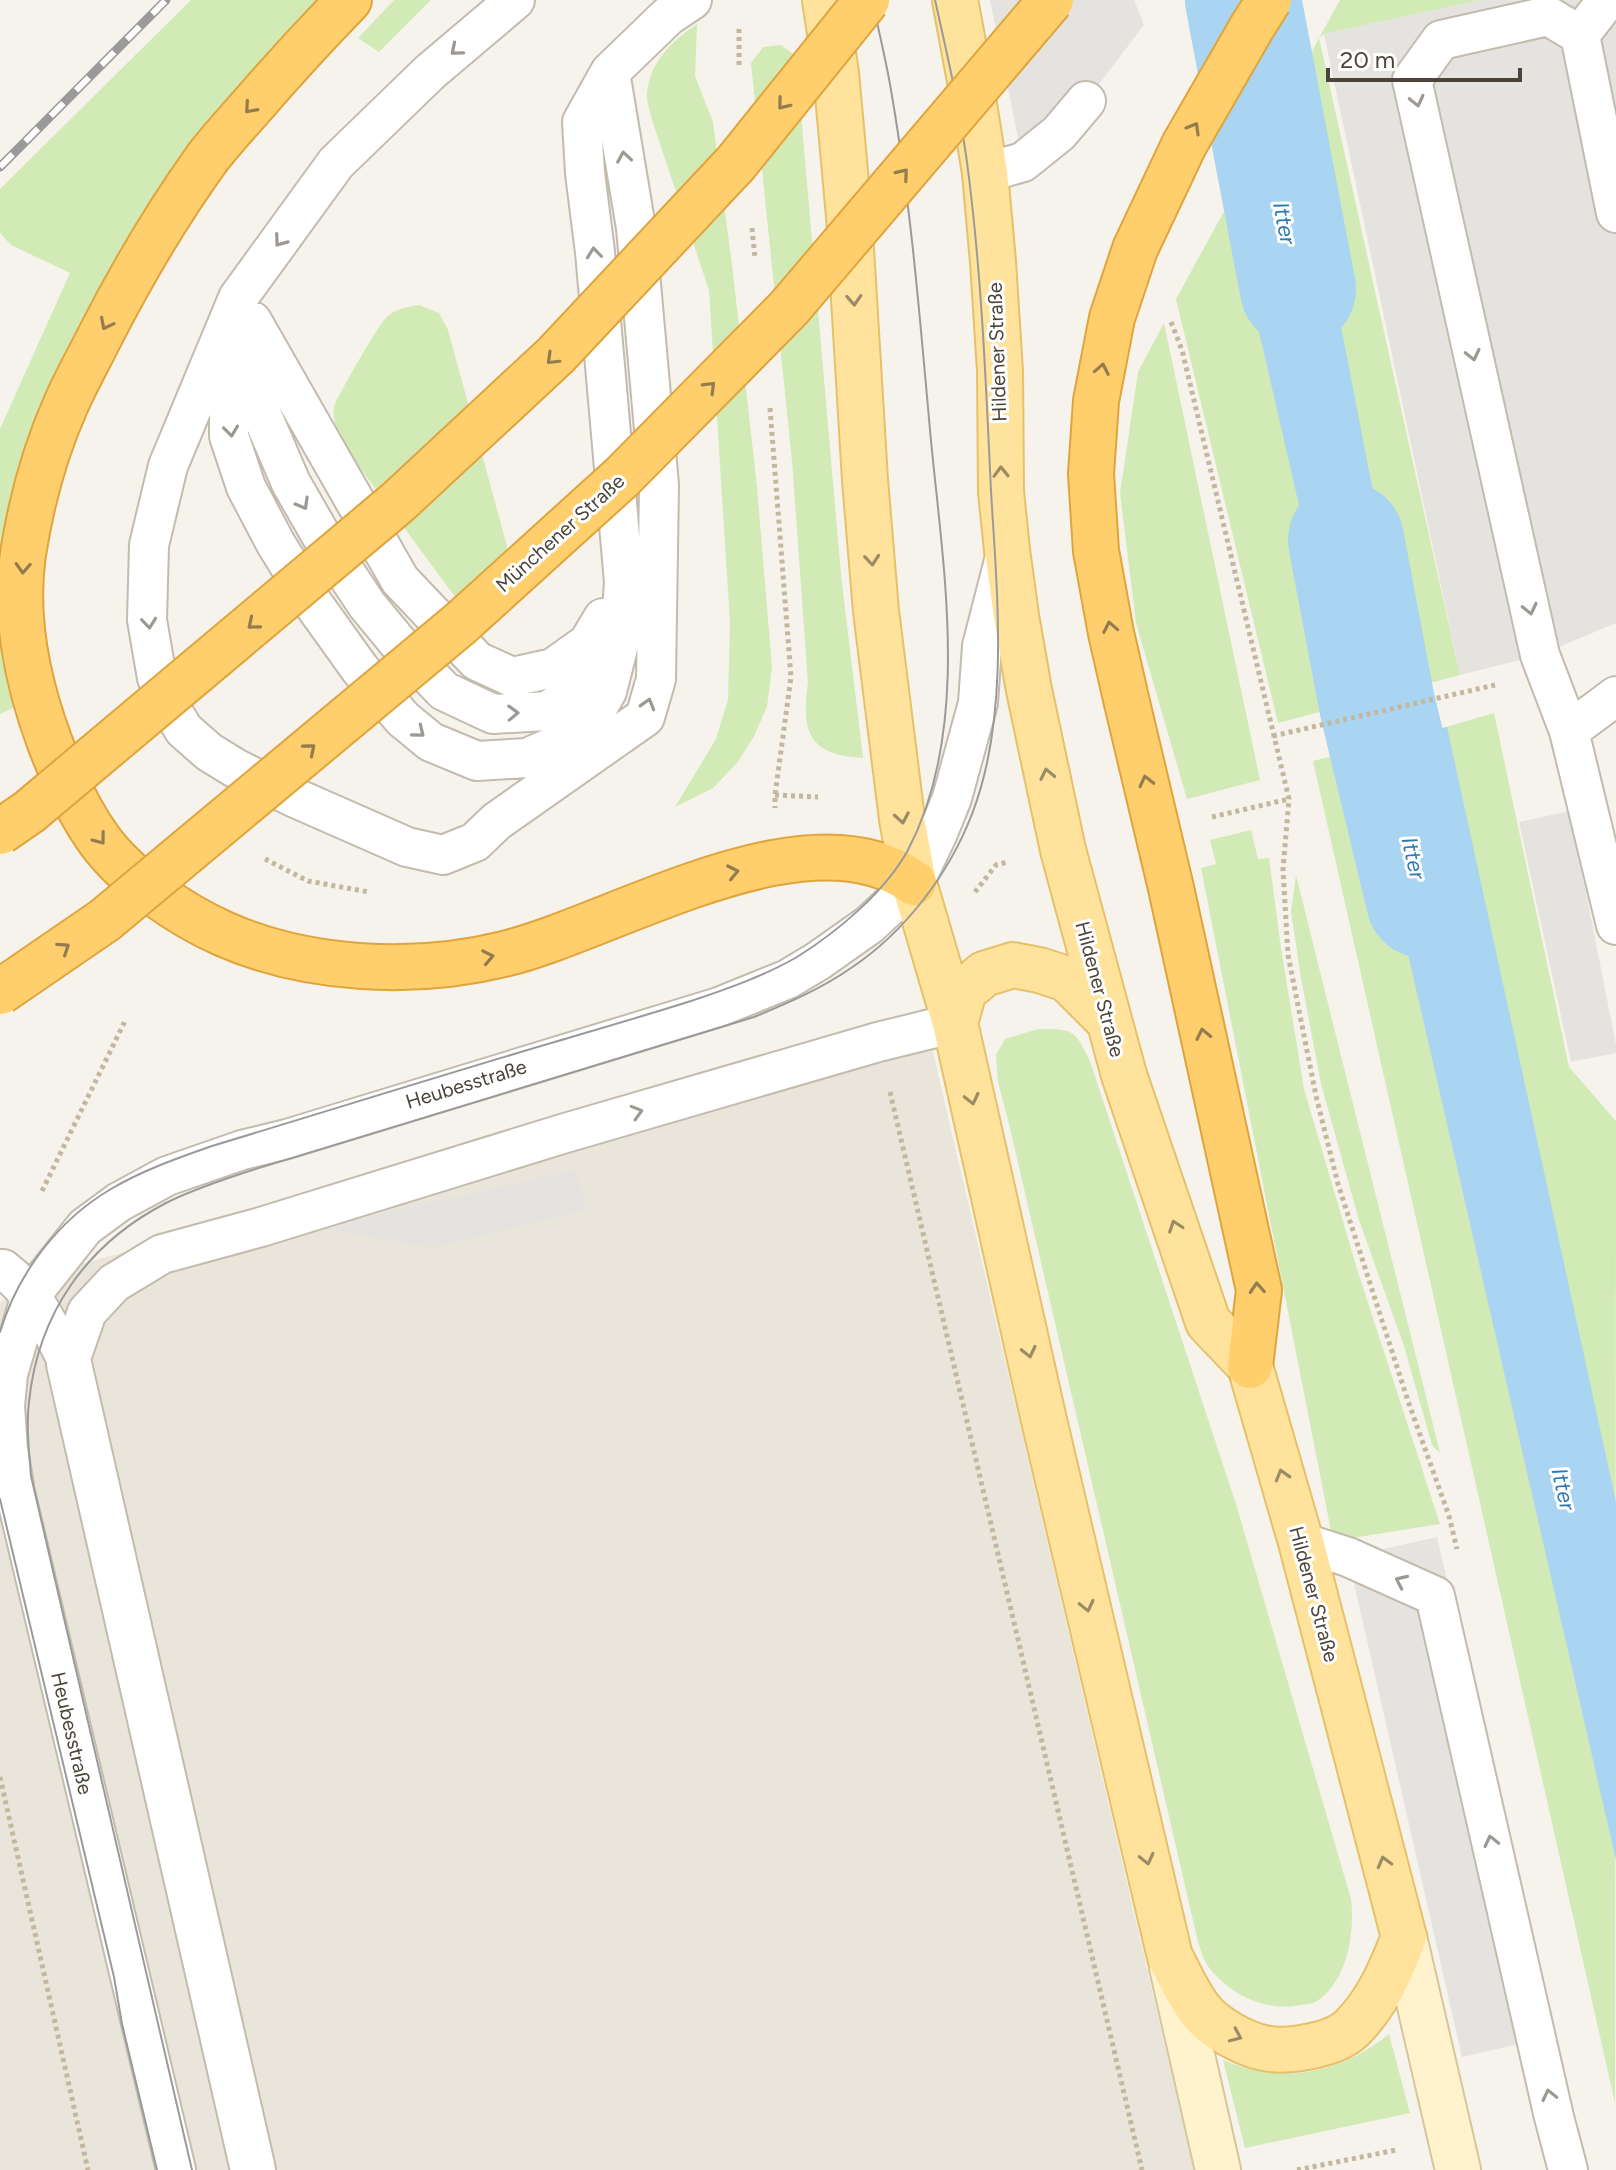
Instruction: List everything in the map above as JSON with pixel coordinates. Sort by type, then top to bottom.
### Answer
[{"type":"highway","points":[[349,0],[301,49],[210,155],[132,273],[65,406],[39,479],[23,557],[21,616],[28,666],[42,720],[65,783],[101,842],[134,876],[172,905],[223,933],[281,954],[334,963],[410,968],[504,954],[566,934],[714,877],[776,863],[833,856],[896,869],[914,883]]},
{"type":"highway","points":[[0,832],[29,812],[398,502],[556,355],[736,163],[867,0]]},
{"type":"highway","name":"Münchener Straße","points":[[0,992],[118,909],[461,623],[622,477],[789,308],[1051,0]]},
{"type":"highway","points":[[1250,1366],[1259,1290],[1171,888],[1111,633],[1096,551],[1091,474],[1096,401],[1109,332],[1135,249],[1184,145],[1269,0]]},
{"type":"main road","points":[[825,0],[836,73],[849,216],[876,611],[902,819],[914,883],[955,1023],[1218,2170]]},
{"type":"main road","name":"Hildener Straße","points":[[955,0],[985,173],[1000,371],[1001,492],[1007,550],[1018,631],[1063,850],[1129,1090],[1208,1322],[1250,1366],[1301,1542],[1404,1937],[1458,2170]]},
{"type":"main road","points":[[955,1023],[964,991],[984,974],[1013,965],[1067,979],[1109,1021]]},
{"type":"main road","points":[[1170,1957],[1201,2012],[1226,2032],[1265,2048],[1296,2049],[1324,2043],[1350,2031],[1381,1990],[1404,1937]]},
{"type":"street","points":[[69,1364],[253,2170]]},
{"type":"lane","points":[[515,0],[430,72],[336,163],[238,298],[168,466],[149,545],[147,620],[157,678],[184,730],[209,752],[235,768],[407,847],[443,855],[475,842],[497,821],[645,717],[656,679],[659,485],[636,228],[610,72]]},
{"type":"lane","points":[[238,298],[229,385],[229,436],[246,487],[276,544],[360,669],[403,719],[431,742],[477,761],[527,758],[573,738],[592,718],[607,691],[620,640],[624,582],[582,122],[610,72],[668,16],[692,0]]},
{"type":"lane","points":[[1580,35],[1607,0]]},
{"type":"lane","points":[[1614,908],[1569,731],[1540,655],[1412,80],[1441,40],[1548,16],[1580,35],[1616,213]]},
{"type":"lane","points":[[985,173],[1023,162],[1059,133],[1086,101]]},
{"type":"lane","points":[[238,298],[400,580],[477,661],[512,677],[553,668],[588,643],[624,582]]},
{"type":"lane","points":[[914,883],[952,798],[978,703],[982,646],[1007,550]]},
{"type":"lane","points":[[1569,731],[1616,696]]},
{"type":"lane","name":"Heubesstraße","points":[[176,2170],[15,1492],[8,1449],[6,1390],[31,1295],[85,1227],[119,1202],[167,1176],[242,1150],[719,1007],[788,979],[818,961],[869,925],[914,883]]},
{"type":"lane","points":[[69,1364],[87,1312],[114,1283],[162,1254],[261,1227],[562,1134],[878,1042],[955,1023]]},
{"type":"lane","points":[[2,1269],[31,1295],[69,1364]]},
{"type":"lane","points":[[1301,1542],[1348,1557],[1435,1596],[1568,2170]]},
{"type":"path","points":[[1171,322],[1182,350],[1289,799],[1283,869],[1288,955],[1316,1096],[1338,1184],[1408,1401],[1449,1516]]},
{"type":"path","points":[[1273,736],[1449,696]]},
{"type":"path","points":[[1207,818],[1289,799]]},
{"type":"path","points":[[2,1269],[126,1019]]},
{"type":"path","points":[[878,1042],[1142,2170]]},
{"type":"path","points":[[0,1777],[88,2170]]},
{"type":"path","points":[[1297,2170],[1402,2148]]},
{"type":"shaded area","points":[[990,0],[1134,0],[1144,25],[1086,101],[1023,162]]},
{"type":"shaded area","points":[[1481,0],[1616,0],[1616,623],[1540,655],[1460,675],[1324,34]]},
{"type":"shaded area","points":[[1570,811],[1616,1045],[1616,1053],[1571,1062],[1519,822]]},
{"type":"shaded area","points":[[929,1035],[1194,2170],[0,2170],[0,1302],[81,1264]]},
{"type":"shaded area","points":[[575,1170],[587,1210],[432,1248],[320,1228]]},
{"type":"shaded area","points":[[1437,1537],[1551,2037],[1462,2057],[1348,1557]]},
{"type":"green space","points":[[191,0],[318,0],[269,51],[218,119],[48,406],[17,706],[0,714],[0,429],[70,273],[11,245],[0,233],[0,189]]},
{"type":"green space","points":[[394,0],[431,0],[379,52],[358,38]]},
{"type":"green space","points":[[1340,0],[1481,0],[1324,34],[1319,38]]},
{"type":"green space","points":[[697,24],[695,76],[713,122],[732,264],[757,487],[772,667],[767,707],[737,763],[713,788],[675,807],[716,739],[728,700],[730,623],[709,290],[647,97],[653,71],[664,53]]},
{"type":"green space","points":[[1319,38],[1460,675],[1278,723],[1176,299]]},
{"type":"green space","points":[[781,45],[796,56],[841,575],[863,758],[845,756],[820,746],[808,728],[806,715],[808,683],[792,461],[751,63],[763,47]]},
{"type":"green space","points":[[419,305],[439,313],[448,330],[507,546],[504,590],[461,605],[350,454],[334,420],[336,401],[381,325],[396,311]]},
{"type":"green space","points":[[1164,323],[1260,780],[1187,799],[1136,623],[1120,493],[1138,372]]},
{"type":"green space","points":[[1494,713],[1569,1067],[1616,1121],[1615,2103],[1313,761]]},
{"type":"green space","points":[[1251,830],[1258,859],[1269,858],[1304,1089],[1357,1269],[1440,1524],[1333,1541],[1201,868],[1216,864],[1210,840]]},
{"type":"green space","points":[[1296,875],[1440,1453],[1432,1445],[1404,1346],[1359,1220],[1321,1084],[1291,912]]},
{"type":"green space","points":[[1038,1029],[1072,1033],[1090,1061],[1236,1504],[1351,1899],[1352,1926],[1342,1968],[1328,1992],[1313,2003],[1273,2006],[1248,1998],[1216,1975],[1206,1963],[1198,1942],[998,1082],[996,1055],[1005,1039]]},
{"type":"green space","points":[[1389,2034],[1410,2113],[1245,2148],[1223,2060],[1267,2072],[1310,2071],[1351,2058]]},
{"type":"water","points":[[1188,0],[1219,0],[1206,20]]},
{"type":"water","points":[[1294,83],[1411,688],[1345,705],[1229,201]]},
{"type":"water","points":[[1447,727],[1616,1502],[1616,1860],[1361,749]]},
{"type":"waterway","name":"Itter","points":[[1243,0],[1298,289]]},
{"type":"waterway","name":"Itter","points":[[1346,540],[1377,704],[1424,900]]},
{"type":"tram line","points":[[0,1332],[17,1289],[42,1250],[74,1216],[123,1182],[212,1146],[745,982],[797,957],[828,936],[859,910],[898,866],[928,802],[941,751],[947,698],[948,643],[941,534],[910,221],[890,84],[872,0]]},
{"type":"tram line","points":[[192,2170],[31,1476],[28,1411],[34,1370],[43,1339],[71,1284],[90,1261],[113,1239],[166,1203],[246,1172],[767,1012],[828,983],[871,954],[907,919],[938,880],[972,814],[984,776],[996,696],[998,612],[973,217],[959,111],[935,0]]},
{"type":"tram line","points":[[0,1499],[157,2170]]},
{"type":"railway","points":[[0,167],[166,0]]}]
